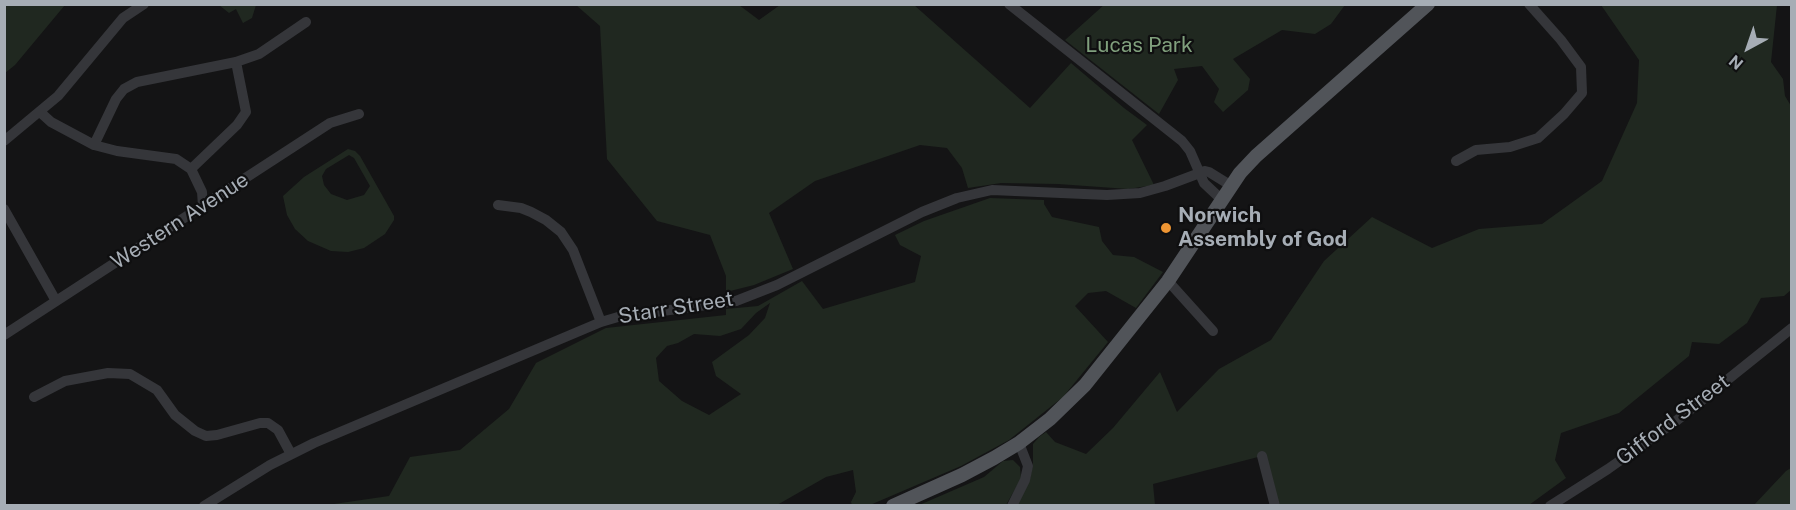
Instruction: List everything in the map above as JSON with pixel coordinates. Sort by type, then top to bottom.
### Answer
[{"type":"main road","points":[[893,506],[962,475],[1018,443],[1050,418],[1085,385],[1168,281],[1230,185],[1256,156],[1428,4]]},
{"type":"street","points":[[4,141],[58,96],[123,18],[144,4]]},
{"type":"street","points":[[1009,4],[1182,141],[1190,151],[1208,187],[1221,199]]},
{"type":"street","points":[[1456,161],[1476,150],[1510,147],[1538,138],[1564,114],[1582,93],[1581,67],[1529,4]]},
{"type":"street","points":[[94,145],[116,99],[124,89],[136,82],[236,62],[259,54],[306,22]]},
{"type":"street","points":[[191,168],[237,125],[246,112],[236,62]]},
{"type":"street","points":[[40,112],[51,122],[94,145],[117,151],[176,159],[191,168],[202,192],[203,206]]},
{"type":"street","name":"Western Avenue","points":[[4,335],[330,123],[359,114]]},
{"type":"street","points":[[1199,173],[1209,172],[1230,185]]},
{"type":"street","name":"Starr Street","points":[[204,506],[291,454],[601,322],[618,317],[735,301],[777,285],[922,212],[957,198],[992,190],[1128,194],[1153,190],[1199,173]]},
{"type":"street","points":[[498,205],[521,208],[531,212],[561,232],[573,250],[601,322]]},
{"type":"street","points":[[4,209],[56,301]]},
{"type":"street","points":[[1168,281],[1213,331]]},
{"type":"street","name":"Gifford Street","points":[[1550,506],[1608,470],[1676,421],[1791,328]]},
{"type":"street","points":[[33,397],[65,381],[108,373],[130,374],[157,390],[175,415],[195,431],[206,436],[217,435],[260,423],[268,423],[278,430],[291,454]]},
{"type":"street","points":[[1012,506],[1025,480],[1028,466],[1018,443]]},
{"type":"street","points":[[1262,456],[1275,506]]},
{"type":"green space","points":[[5,4],[65,5],[15,65],[5,73]]},
{"type":"green space","name":"Lucas Park","points":[[1105,4],[1345,5],[1331,24],[1315,34],[1282,30],[1233,59],[1250,79],[1248,90],[1223,112],[1214,102],[1219,89],[1202,66],[1174,69],[1178,80],[1159,114],[1065,40]]},
{"type":"green space","points":[[219,5],[256,5],[252,18],[243,23],[236,9],[229,13]]},
{"type":"green space","points":[[576,5],[739,5],[759,20],[780,5],[914,5],[1030,108],[1071,63],[1147,125],[1132,140],[1154,185],[1128,189],[1001,183],[968,188],[962,168],[947,148],[920,145],[815,181],[769,213],[793,269],[754,285],[726,292],[726,276],[710,235],[657,221],[607,159],[600,26]]},
{"type":"green space","points":[[1601,5],[1777,5],[1771,62],[1783,79],[1785,96],[1791,106],[1791,290],[1784,296],[1761,298],[1747,323],[1719,344],[1692,342],[1689,356],[1619,413],[1561,433],[1555,460],[1566,478],[1529,505],[1272,505],[1262,456],[1153,484],[1155,505],[1016,506],[1030,478],[1033,465],[1033,444],[1039,437],[1046,432],[1055,442],[1086,454],[1113,428],[1160,372],[1177,412],[1219,369],[1271,340],[1324,261],[1372,217],[1432,248],[1479,229],[1542,224],[1602,181],[1637,103],[1639,60]]},
{"type":"green space","points":[[348,149],[355,151],[394,216],[394,220],[385,234],[364,248],[348,252],[331,251],[308,241],[295,229],[287,215],[283,196],[304,177]],"holes":[[[349,155],[354,158],[370,186],[364,195],[347,200],[331,194],[324,185],[322,176],[326,169]]]},
{"type":"green space","points":[[990,198],[1044,200],[1052,217],[1099,227],[1102,241],[1113,255],[1134,257],[1163,272],[1136,308],[1106,291],[1088,293],[1075,306],[1108,342],[1063,397],[1009,440],[961,466],[870,505],[852,505],[851,502],[856,492],[853,470],[826,477],[777,505],[327,505],[389,496],[410,457],[460,450],[509,409],[536,363],[606,328],[726,315],[726,309],[758,306],[802,281],[823,309],[915,282],[921,256],[900,245],[895,235],[924,221]],"holes":[[[770,303],[765,318],[749,335],[712,362],[716,376],[741,394],[709,415],[682,401],[659,381],[656,358],[667,346],[694,334],[720,336],[741,329],[756,313]]]},
{"type":"green space","points":[[1013,460],[1020,467],[1021,479],[1006,505],[917,506],[984,477],[1003,461]]},
{"type":"green space","points":[[1791,468],[1791,505],[1754,505],[1786,471]]},
{"type":"place","name":"Norwich Assembly of God","points":[[1166,228]]}]
